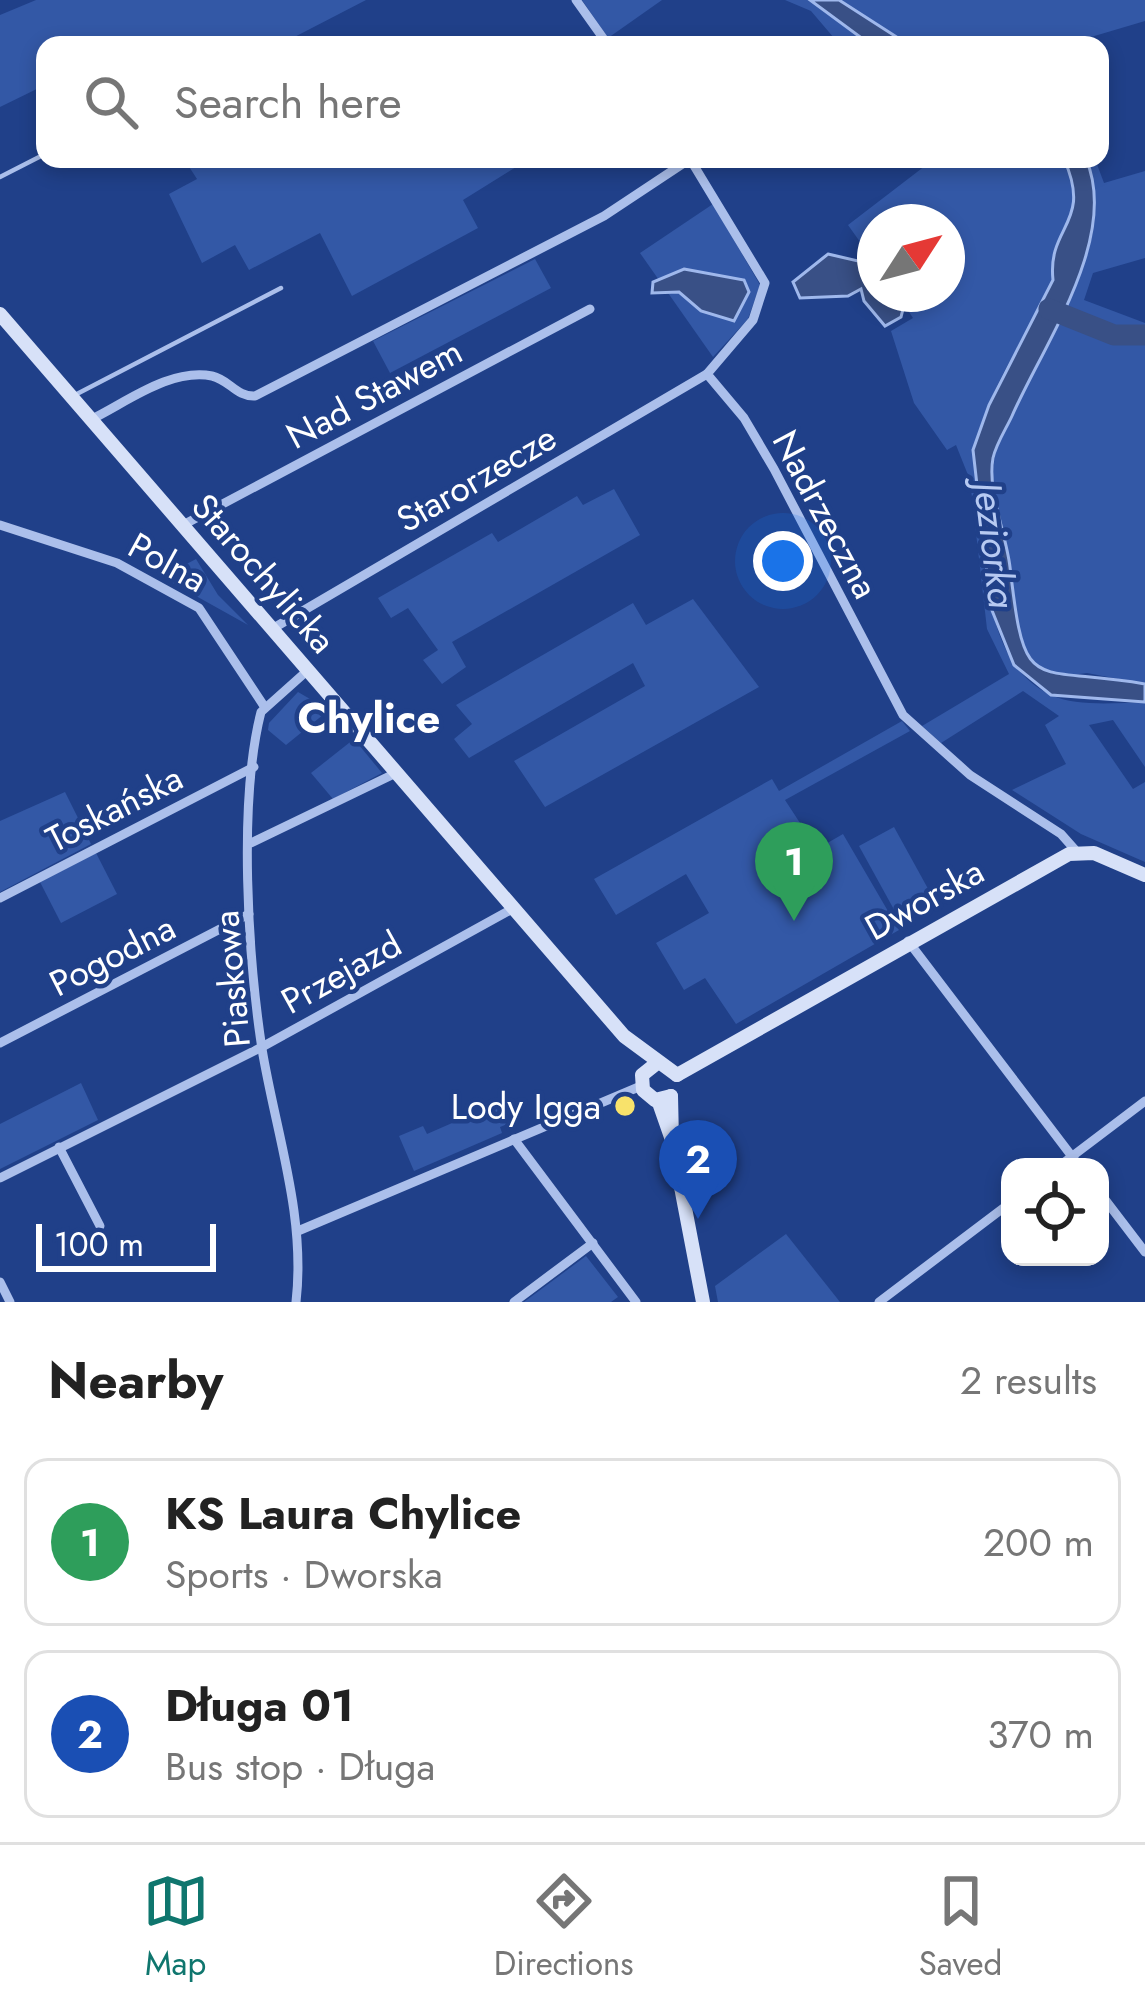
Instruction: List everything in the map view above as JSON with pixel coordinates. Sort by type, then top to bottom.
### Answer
[{"type":"street","points":[[576,0],[602,36]]},
{"type":"street","points":[[92,419],[173,378],[210,376],[243,396],[255,397],[604,216],[676,168]]},
{"type":"street","points":[[695,168],[765,283],[753,320],[707,374]]},
{"type":"street","name":"Nad Stawem","points":[[183,525],[590,309]]},
{"type":"street","name":"Starochylicka","points":[[0,314],[624,1036],[647,1074]]},
{"type":"street","name":"Starorzecze","points":[[272,628],[707,374]]},
{"type":"street","name":"Nadrzeczna","points":[[707,374],[744,418],[774,469],[903,715],[970,775],[1061,834],[1077,852]]},
{"type":"street","name":"Polna","points":[[0,525],[117,563],[199,608],[264,706]]},
{"type":"street","points":[[264,706],[308,670]]},
{"type":"street","name":"Piaskowa","points":[[264,706],[254,767],[250,914],[262,1047],[298,1231],[296,1302]]},
{"type":"street","name":"Toskańska","points":[[0,898],[254,767]]},
{"type":"street","points":[[250,843],[396,773]]},
{"type":"street","points":[[1077,852],[1094,853],[1145,875]]},
{"type":"street","name":"Dworska","points":[[677,1075],[908,941],[1077,852]]},
{"type":"street","name":"Przejazd","points":[[0,1178],[262,1047],[514,908]]},
{"type":"street","name":"Pogodna","points":[[0,1043],[250,914]]},
{"type":"street","points":[[908,941],[1072,1156]]},
{"type":"street","points":[[647,1074],[665,1098],[704,1302]]},
{"type":"street","points":[[298,1231],[514,1139],[647,1074],[677,1075],[665,1098]]},
{"type":"street","points":[[1069,1158],[1145,1101]]},
{"type":"street","points":[[514,1139],[636,1302]]},
{"type":"street","points":[[59,1147],[100,1226]]},
{"type":"street","points":[[1109,1205],[1145,1252]]},
{"type":"street","points":[[879,1302],[1001,1210]]},
{"type":"street","points":[[514,1302],[593,1243]]},
{"type":"street","points":[[0,1282],[10,1302]]},
{"type":"lane","points":[[0,177],[36,159]]},
{"type":"lane","points":[[72,396],[281,288]]},
{"type":"shaded area","points":[[36,0],[366,0],[296,36],[36,36],[36,89],[0,107],[0,15]]},
{"type":"shaded area","points":[[582,0],[662,0],[611,36]]},
{"type":"shaded area","points":[[785,0],[810,0],[859,36],[832,36],[811,11]]},
{"type":"shaded area","points":[[839,0],[1145,0],[1145,21],[1094,36],[895,36]]},
{"type":"shaded area","points":[[190,168],[515,168],[463,200],[478,228],[352,296],[320,233],[249,270],[235,245],[202,263],[169,194],[197,179]]},
{"type":"shaded area","points":[[922,168],[1067,168],[1074,198],[1057,247],[1054,280],[991,400],[981,425],[975,472],[990,596],[1008,654],[1026,678],[1061,699],[1145,702],[1145,767],[1113,720],[1089,725],[1133,789],[1145,782],[1145,862],[1081,834],[1012,790],[1066,764],[1045,725],[1059,716],[1023,691],[941,743],[922,726],[1009,674],[987,629],[970,480],[956,445],[947,450],[914,403],[891,331],[913,318],[909,312],[965,312],[965,204],[875,204]]},
{"type":"shaded area","points":[[1088,168],[1098,168],[1104,183],[1145,171],[1145,258],[1093,273],[1084,300],[1145,323],[1145,684],[1087,673],[1056,677],[1033,664],[1015,630],[993,477],[999,439],[1014,401],[1077,281],[1091,241],[1095,200]]},
{"type":"shaded area","points":[[713,204],[760,285],[748,319],[713,357],[640,253]]},
{"type":"shaded area","points":[[535,259],[551,288],[390,373],[373,341]]},
{"type":"shaded area","points":[[614,489],[640,535],[452,642],[466,667],[442,684],[423,660],[438,650],[408,608],[391,618],[378,598],[492,533],[498,542],[577,496],[583,505]]},
{"type":"shaded area","points":[[196,559],[218,595],[248,625],[162,577]]},
{"type":"shaded area","points":[[693,599],[759,687],[545,807],[514,761],[645,686],[633,663],[469,758],[454,739],[472,724],[456,705],[633,603],[646,625]]},
{"type":"shaded area","points":[[298,692],[329,710],[286,745],[268,730],[269,723]]},
{"type":"shaded area","points":[[902,721],[910,731],[785,800],[817,849],[843,834],[899,930],[736,1024],[705,978],[684,990],[656,943],[709,913],[686,874],[616,915],[594,879],[772,779],[779,791]]},
{"type":"shaded area","points":[[354,739],[382,773],[333,799],[311,773]]},
{"type":"shaded area","points":[[65,792],[91,844],[0,892],[0,821]]},
{"type":"shaded area","points":[[894,827],[932,896],[897,915],[859,846]]},
{"type":"shaded area","points":[[96,853],[117,894],[61,923],[40,882]]},
{"type":"shaded area","points":[[81,1083],[98,1120],[0,1169],[0,1124]]},
{"type":"shaded area","points":[[507,1099],[517,1120],[500,1127],[502,1133],[414,1171],[399,1136],[423,1126],[427,1134]]},
{"type":"shaded area","points":[[786,1234],[840,1302],[718,1302],[715,1286]]},
{"type":"shaded area","points":[[586,1256],[618,1297],[611,1302],[524,1302]]},
{"type":"water","points":[[810,0],[839,0],[895,36],[859,36]]},
{"type":"water","points":[[1067,168],[1088,168],[1094,190],[1086,256],[1058,324],[996,447],[993,484],[1021,638],[1029,657],[1040,668],[1056,673],[1145,684],[1145,702],[1051,695],[1014,665],[991,608],[973,450],[989,405],[1053,280],[1056,247],[1072,211]]},
{"type":"water","points":[[828,254],[857,261],[857,291],[848,296],[800,298],[793,282]]},
{"type":"water","points":[[684,269],[744,280],[749,292],[734,321],[701,311],[679,292],[652,293],[653,282]]},
{"type":"water","points":[[873,312],[902,312],[901,317],[885,326]]},
{"type":"waterway","name":"Jeziorka","points":[[1049,309],[1114,335],[1145,335]]},
{"type":"place","name":"KS Laura Chylice","points":[[794,921]]},
{"type":"place","name":"Lody Igga","points":[[625,1106]]},
{"type":"place","name":"Długa 01","points":[[698,1219]]},
{"type":"district","name":"Chylice","points":[[369,718]]}]
